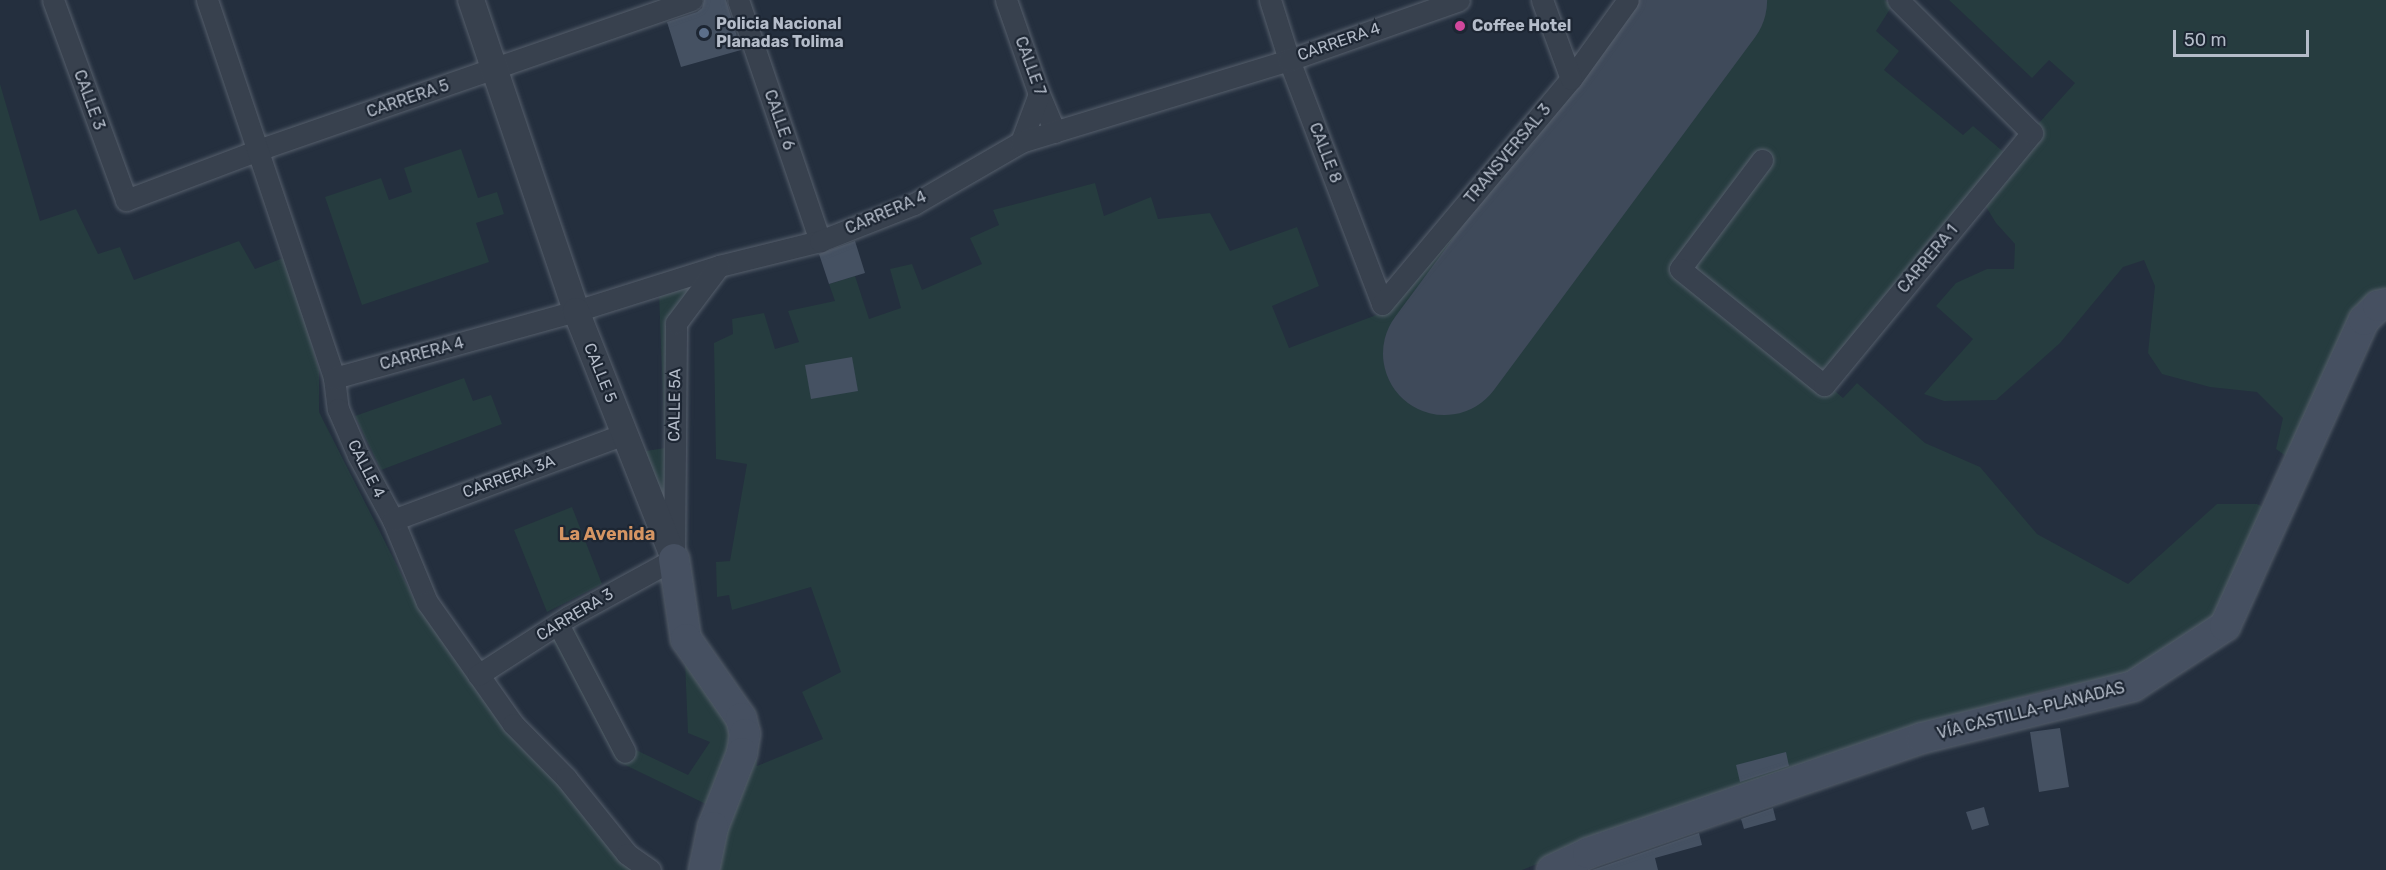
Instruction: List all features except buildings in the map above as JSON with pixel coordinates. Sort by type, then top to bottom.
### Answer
[{"type":"main road","name":"VÍA CASTILLA-PLANADAS","points":[[1551,870],[1588,853],[1922,738],[2133,686],[2225,626],[2364,320],[2378,306],[2386,304]]},
{"type":"main road","name":"CALLE 5","points":[[674,559],[686,639],[741,718],[745,734],[742,753],[713,826],[704,870]]},
{"type":"street","name":"CALLE 3","points":[[53,0],[126,200]]},
{"type":"street","name":"CALLE 4","points":[[207,0],[334,378],[338,410],[358,455],[393,520],[427,602],[513,724],[566,778],[627,854],[650,870]]},
{"type":"street","name":"CALLE 5","points":[[471,0],[576,311],[674,559]]},
{"type":"street","name":"CARRERA 5","points":[[126,200],[258,150],[692,0]]},
{"type":"street","name":"CALLE 6","points":[[738,0],[820,241]]},
{"type":"street","name":"CALLE 7","points":[[1006,0],[1055,132]]},
{"type":"street","name":"CALLE 8","points":[[1270,0],[1289,60],[1382,304]]},
{"type":"street","name":"CARRERA 4","points":[[334,378],[576,311],[719,266],[820,241],[914,204],[1021,142],[1289,60],[1459,0]]},
{"type":"street","points":[[1542,0],[1570,79]]},
{"type":"street","name":"TRANSVERSAL 3","points":[[1382,304],[1570,79],[1628,0]]},
{"type":"street","name":"CARRERA 1","points":[[1762,160],[1680,269],[1824,385],[2032,133],[1900,1]]},
{"type":"street","points":[[1021,142],[1039,94]]},
{"type":"street","name":"CALLE 5A","points":[[674,559],[676,323],[719,266]]},
{"type":"street","name":"CARRERA 3A","points":[[393,520],[624,434]]},
{"type":"street","name":"CARRERA 3","points":[[478,675],[558,624],[674,559]]},
{"type":"street","points":[[558,624],[625,752]]},
{"type":"green space","points":[[1638,0],[1885,0],[1892,6],[1876,31],[1899,51],[1884,70],[1963,135],[1973,126],[2006,154],[1827,384],[1843,398],[1857,383],[1925,443],[1980,467],[2037,534],[2128,584],[2217,504],[2257,504],[2273,512],[2220,620],[2127,678],[2053,688],[1930,724],[1589,843],[1522,870],[713,870],[756,744],[757,766],[823,739],[802,692],[841,672],[811,587],[732,610],[729,595],[717,597],[716,562],[730,561],[747,464],[716,459],[714,343],[733,334],[732,319],[764,313],[775,349],[799,342],[788,311],[835,301],[829,284],[855,276],[869,319],[901,308],[890,269],[912,264],[922,290],[982,264],[970,238],[999,225],[993,210],[1095,183],[1104,216],[1151,197],[1158,219],[1210,213],[1230,251],[1297,227],[1319,286],[1272,306],[1289,348],[1379,314],[1575,85]]},
{"type":"green space","points":[[1949,0],[2386,0],[2386,298],[2296,463],[2276,449],[2283,418],[2257,392],[2210,387],[2162,374],[2148,353],[2155,286],[2144,260],[2123,267],[2060,343],[1996,400],[1944,401],[1924,394],[1973,339],[1936,306],[1956,283],[1987,269],[2014,269],[2015,244],[1996,223],[1985,205],[2038,124],[2075,83],[2049,60],[2032,78]]},
{"type":"green space","points":[[0,84],[40,221],[76,209],[98,254],[120,247],[134,280],[239,241],[255,269],[286,257],[319,370],[319,412],[414,599],[475,680],[640,870],[0,870]]},
{"type":"green space","points":[[461,149],[478,198],[497,192],[504,214],[476,223],[489,262],[362,305],[325,197],[381,178],[389,200],[412,192],[404,168]]},
{"type":"green space","points":[[706,276],[668,323],[669,533],[640,452],[665,448],[659,293]]},
{"type":"green space","points":[[464,378],[473,401],[491,395],[502,424],[381,470],[355,416]]},
{"type":"green space","points":[[572,507],[602,584],[547,612],[514,530]]},
{"type":"green space","points":[[572,625],[636,750],[688,775],[710,742],[688,733],[685,661],[735,733],[710,806],[617,761],[553,640]]},
{"type":"runway","points":[[1444,353],[1705,0]]},
{"type":"place","name":"Coffee Hotel","points":[[1460,26]]},
{"type":"place","name":"Policia Nacional Planadas Tolima","points":[[704,33]]},
{"type":"district","name":"La Avenida","points":[[607,534]]}]
